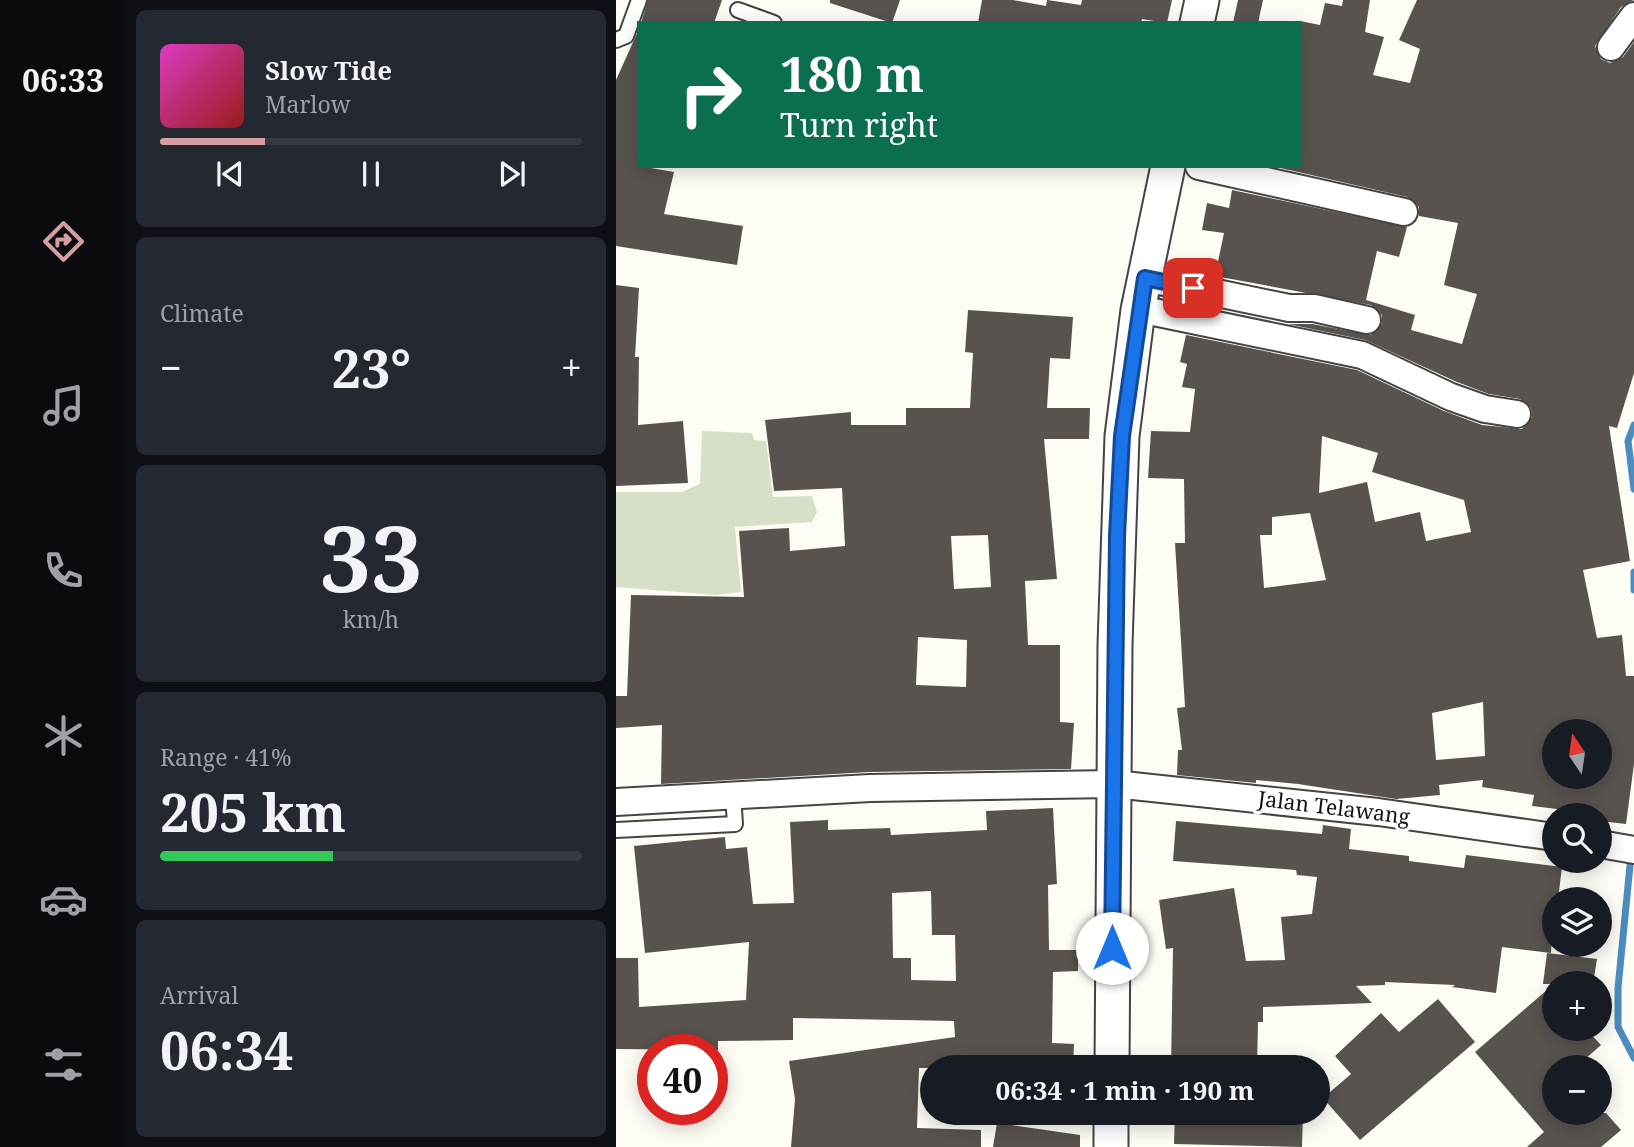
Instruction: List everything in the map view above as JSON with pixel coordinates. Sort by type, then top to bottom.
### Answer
[{"type":"street","points":[[1197,21],[1202,0]]},
{"type":"street","points":[[1611,47],[1634,16]]},
{"type":"street","points":[[1112,1055],[1121,449],[1142,293],[1168,168]]},
{"type":"street","points":[[1208,168],[1404,212]]},
{"type":"street","points":[[1142,293],[1289,308],[1314,308],[1367,320]]},
{"type":"street","points":[[1142,293],[1362,355],[1451,397],[1485,409],[1517,414]]},
{"type":"street","name":"Jalan Telawang","points":[[616,802],[870,788],[1114,784],[1378,812],[1542,835]]},
{"type":"street","points":[[1111,1125],[1111,1147]]},
{"type":"lane","points":[[616,40],[625,36],[639,0]]},
{"type":"lane","points":[[738,10],[768,21]]},
{"type":"lane","points":[[616,830],[735,824],[733,795]]},
{"type":"green space","points":[[702,431],[752,433],[754,440],[766,441],[773,497],[812,496],[817,512],[812,522],[735,527],[741,592],[716,595],[616,587],[616,492],[682,492],[700,484]]},
{"type":"building","points":[[648,0],[722,0],[715,21],[642,21]]},
{"type":"building","points":[[830,0],[900,0],[893,21],[830,3]]},
{"type":"building","points":[[982,0],[1013,0],[1046,6],[1047,0],[1081,5],[1082,0],[1172,0],[1167,21],[978,21]]},
{"type":"building","points":[[1238,0],[1263,0],[1258,21],[1233,21]]},
{"type":"building","points":[[1343,0],[1370,0],[1365,32],[1384,37],[1373,75],[1410,83],[1420,49],[1399,40],[1417,0],[1634,0],[1621,7],[1595,46],[1601,59],[1610,63],[1623,57],[1634,42],[1634,373],[1617,428],[1609,426],[1630,561],[1583,570],[1597,638],[1622,635],[1626,676],[1634,676],[1634,764],[1626,824],[1612,822],[1612,803],[1542,803],[1542,807],[1532,806],[1534,795],[1482,787],[1483,780],[1439,785],[1440,795],[1396,799],[1298,784],[1256,780],[1256,783],[1177,775],[1178,750],[1182,750],[1177,708],[1185,707],[1175,543],[1185,543],[1184,479],[1148,478],[1151,431],[1190,432],[1195,389],[1182,387],[1187,364],[1180,362],[1186,335],[1357,370],[1444,411],[1482,425],[1522,429],[1532,417],[1531,408],[1520,399],[1489,394],[1457,382],[1365,340],[1288,324],[1312,324],[1371,335],[1382,323],[1382,315],[1371,305],[1215,276],[1224,233],[1202,230],[1207,203],[1229,208],[1232,190],[1407,227],[1399,257],[1377,251],[1366,300],[1415,315],[1411,330],[1462,344],[1477,294],[1444,285],[1458,223],[1419,216],[1419,207],[1407,197],[1281,168],[1302,168],[1302,21],[1320,25],[1325,3],[1342,6]],"holes":[[[1322,436],[1378,453],[1372,472],[1464,500],[1471,532],[1426,541],[1420,512],[1375,522],[1367,482],[1319,493]],[[1310,513],[1326,580],[1264,588],[1260,535],[1272,535],[1272,517]],[[1483,702],[1485,756],[1436,760],[1432,713]]]},
{"type":"building","points":[[637,33],[637,168],[674,172],[664,214],[743,226],[737,265],[616,246],[616,80]]},
{"type":"building","points":[[616,285],[639,288],[635,357],[639,357],[638,425],[683,421],[688,483],[616,486]]},
{"type":"building","points":[[968,310],[1073,317],[1070,359],[1050,358],[1047,408],[1090,408],[1089,439],[1044,439],[1057,579],[1025,581],[1028,645],[1060,645],[1060,722],[1074,723],[1071,769],[869,772],[661,784],[662,725],[616,728],[616,696],[627,696],[631,595],[744,597],[739,531],[789,528],[790,551],[845,546],[842,488],[774,491],[765,420],[851,412],[851,425],[906,425],[906,408],[970,408],[973,353],[965,352]],"holes":[[[988,535],[991,587],[954,589],[951,536]],[[918,637],[967,640],[966,687],[916,685]]]},
{"type":"building","points":[[1053,808],[1057,884],[1048,885],[1049,950],[1078,950],[1078,971],[1053,972],[1052,1043],[1074,1044],[1074,1055],[920,1055],[917,1128],[981,1130],[981,1147],[791,1147],[795,1099],[789,1061],[955,1037],[954,1021],[793,1018],[793,1040],[728,1041],[728,1034],[637,1034],[637,1049],[616,1049],[616,958],[638,958],[639,1007],[746,1000],[749,942],[645,953],[634,846],[725,837],[726,849],[747,847],[753,904],[794,903],[790,822],[828,820],[828,830],[890,828],[891,835],[987,830],[986,811]],"holes":[[[931,891],[932,935],[955,935],[956,981],[911,980],[911,958],[893,958],[892,893]]]},
{"type":"building","points":[[1176,821],[1322,834],[1323,825],[1351,829],[1349,849],[1409,856],[1409,861],[1464,868],[1466,855],[1542,864],[1542,873],[1561,873],[1560,887],[1542,887],[1542,952],[1502,947],[1496,993],[1452,987],[1455,985],[1385,982],[1385,985],[1356,986],[1372,1003],[1263,1007],[1263,1022],[1258,1022],[1257,1055],[1171,1055],[1173,948],[1166,949],[1159,900],[1234,888],[1246,961],[1285,960],[1281,917],[1312,914],[1317,877],[1297,875],[1296,870],[1173,861]]},
{"type":"building","points":[[1546,957],[1597,959],[1595,971],[1545,971]]},
{"type":"building","points":[[1542,994],[1542,1041],[1597,1041],[1601,1045],[1590,1055],[1542,1055],[1542,1125],[1612,1125],[1612,1120],[1621,1130],[1601,1147],[1527,1147],[1544,1132],[1475,1052]]},
{"type":"building","points":[[1438,999],[1475,1042],[1360,1140],[1330,1106],[1330,1092],[1351,1074],[1335,1056],[1381,1013],[1399,1032]]},
{"type":"building","points":[[997,1125],[1080,1135],[1080,1147],[993,1147]]},
{"type":"building","points":[[1175,1125],[1303,1125],[1302,1147],[1174,1144]]},
{"type":"waterway","points":[[1634,425],[1628,441],[1634,489]]},
{"type":"waterway","points":[[1634,572],[1634,590]]},
{"type":"waterway","points":[[1631,855],[1618,988],[1618,1027],[1634,1058]]},
{"type":"route","points":[[1112,948],[1117,536],[1122,436],[1138,310],[1145,278],[1193,288]]}]
